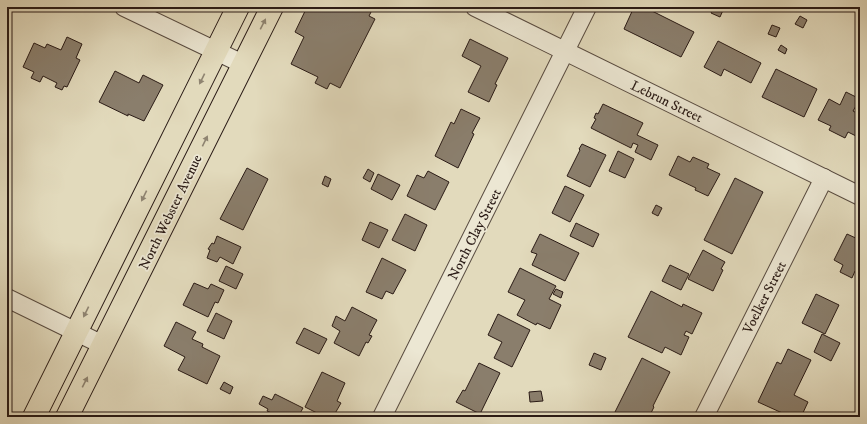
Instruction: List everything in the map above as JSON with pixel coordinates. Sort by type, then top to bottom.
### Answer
[{"type":"main road","points":[[34,417],[238,7]]},
{"type":"main road","name":"North Webster Avenue","points":[[67,417],[272,7]]},
{"type":"street","points":[[124,7],[243,64]]},
{"type":"street","name":"Lebrun Street","points":[[475,7],[860,196]]},
{"type":"street","name":"North Clay Street","points":[[382,417],[587,7]]},
{"type":"street","name":"Voelker Street","points":[[704,417],[824,178]]},
{"type":"street","points":[[7,298],[103,345]]},
{"type":"building","points":[[307,7],[350,7],[354,9],[355,7],[366,7],[372,10],[369,16],[375,19],[340,88],[330,83],[327,89],[315,83],[318,77],[291,64],[304,37],[295,32]]},
{"type":"building","points":[[634,7],[644,7],[694,32],[681,57],[624,29]]},
{"type":"building","points":[[714,7],[724,8],[720,17],[711,13]]},
{"type":"building","points":[[800,16],[807,20],[803,28],[795,24]]},
{"type":"building","points":[[772,25],[780,28],[776,37],[768,34]]},
{"type":"building","points":[[67,37],[82,44],[76,58],[80,60],[67,87],[64,86],[62,90],[55,87],[57,83],[43,76],[40,82],[31,78],[34,72],[23,67],[34,43],[45,48],[47,44],[61,50]]},
{"type":"building","points":[[470,39],[508,58],[495,84],[497,85],[489,102],[468,92],[481,66],[462,56]]},
{"type":"building","points":[[718,41],[761,63],[751,83],[724,69],[721,76],[704,67]]},
{"type":"building","points":[[781,45],[787,49],[785,54],[778,50]]},
{"type":"building","points":[[776,69],[817,89],[804,117],[762,97]]},
{"type":"building","points":[[115,71],[139,83],[143,75],[163,85],[144,121],[128,114],[128,116],[99,102]]},
{"type":"building","points":[[846,92],[860,99],[853,111],[860,115],[860,138],[848,132],[845,138],[829,130],[831,126],[818,120],[829,99],[840,105]]},
{"type":"building","points":[[603,104],[643,123],[637,135],[658,145],[651,160],[635,152],[638,145],[633,143],[631,148],[591,128],[596,119],[594,118],[596,113],[598,114]]},
{"type":"building","points":[[461,109],[480,118],[472,133],[474,134],[458,168],[435,156],[451,122],[454,124]]},
{"type":"building","points":[[582,144],[606,155],[590,187],[567,176]]},
{"type":"building","points":[[618,151],[634,159],[625,178],[609,171]]},
{"type":"building","points":[[678,156],[690,162],[693,157],[709,164],[707,168],[720,174],[708,196],[695,190],[696,188],[669,175]]},
{"type":"building","points":[[247,168],[268,179],[243,230],[220,219]]},
{"type":"building","points":[[368,169],[374,173],[370,182],[363,178]]},
{"type":"building","points":[[428,171],[449,182],[435,210],[407,196],[417,175],[424,178]]},
{"type":"building","points":[[378,174],[400,185],[392,200],[371,189]]},
{"type":"building","points":[[325,176],[331,179],[328,187],[322,184]]},
{"type":"building","points":[[735,178],[763,192],[732,254],[704,240]]},
{"type":"building","points":[[565,186],[584,195],[570,222],[552,213]]},
{"type":"building","points":[[656,205],[662,208],[658,216],[652,213]]},
{"type":"building","points":[[405,214],[427,225],[415,251],[392,240]]},
{"type":"building","points":[[370,222],[388,230],[379,248],[362,240]]},
{"type":"building","points":[[576,223],[599,234],[593,247],[570,236]]},
{"type":"building","points":[[540,234],[579,253],[565,281],[532,265],[537,254],[531,252]]},
{"type":"building","points":[[847,234],[860,240],[860,273],[855,271],[852,278],[840,272],[843,265],[834,260]]},
{"type":"building","points":[[217,236],[241,247],[233,264],[220,257],[217,262],[207,258],[210,250],[208,249],[212,243],[214,244]]},
{"type":"building","points":[[703,250],[725,262],[721,269],[723,270],[713,291],[688,279]]},
{"type":"building","points":[[382,258],[406,270],[393,294],[386,291],[382,299],[366,292]]},
{"type":"building","points":[[670,265],[689,274],[681,290],[662,281]]},
{"type":"building","points":[[226,266],[243,274],[236,289],[219,281]]},
{"type":"building","points":[[520,268],[556,286],[549,299],[561,305],[550,329],[537,323],[536,325],[517,315],[525,300],[508,292]]},
{"type":"building","points":[[194,283],[208,289],[211,284],[224,290],[218,303],[215,302],[208,317],[183,305]]},
{"type":"building","points":[[556,289],[563,292],[561,298],[553,294]]},
{"type":"building","points":[[651,291],[682,307],[683,304],[702,313],[692,334],[686,331],[684,335],[689,337],[681,355],[665,347],[662,353],[628,337]]},
{"type":"building","points":[[816,294],[839,305],[825,334],[802,323]]},
{"type":"building","points":[[352,307],[377,320],[369,335],[372,336],[368,343],[366,342],[359,356],[334,343],[340,331],[332,326],[336,316],[345,321]]},
{"type":"building","points":[[216,313],[232,321],[224,339],[207,331]]},
{"type":"building","points":[[498,314],[530,330],[512,367],[494,358],[502,342],[488,335]]},
{"type":"building","points":[[176,322],[196,332],[192,339],[203,344],[202,347],[220,356],[207,384],[178,370],[185,357],[164,346]]},
{"type":"building","points":[[304,328],[327,339],[319,354],[296,343]]},
{"type":"building","points":[[822,334],[840,343],[831,361],[814,352]]},
{"type":"building","points":[[788,349],[811,360],[794,395],[808,402],[801,417],[791,417],[758,402],[777,362],[781,364]]},
{"type":"building","points":[[594,353],[606,358],[601,370],[589,365]]},
{"type":"building","points":[[642,358],[670,372],[649,417],[621,417],[614,414]]},
{"type":"building","points":[[479,363],[500,373],[480,414],[456,402],[463,390],[465,391]]},
{"type":"building","points":[[322,372],[345,383],[337,401],[341,403],[333,417],[325,417],[305,407]]},
{"type":"building","points":[[224,382],[233,387],[230,394],[220,389]]},
{"type":"building","points":[[541,391],[543,401],[530,402],[529,392]]},
{"type":"building","points":[[275,394],[303,408],[298,417],[281,417],[267,411],[268,409],[259,404],[263,396],[272,400]]}]
